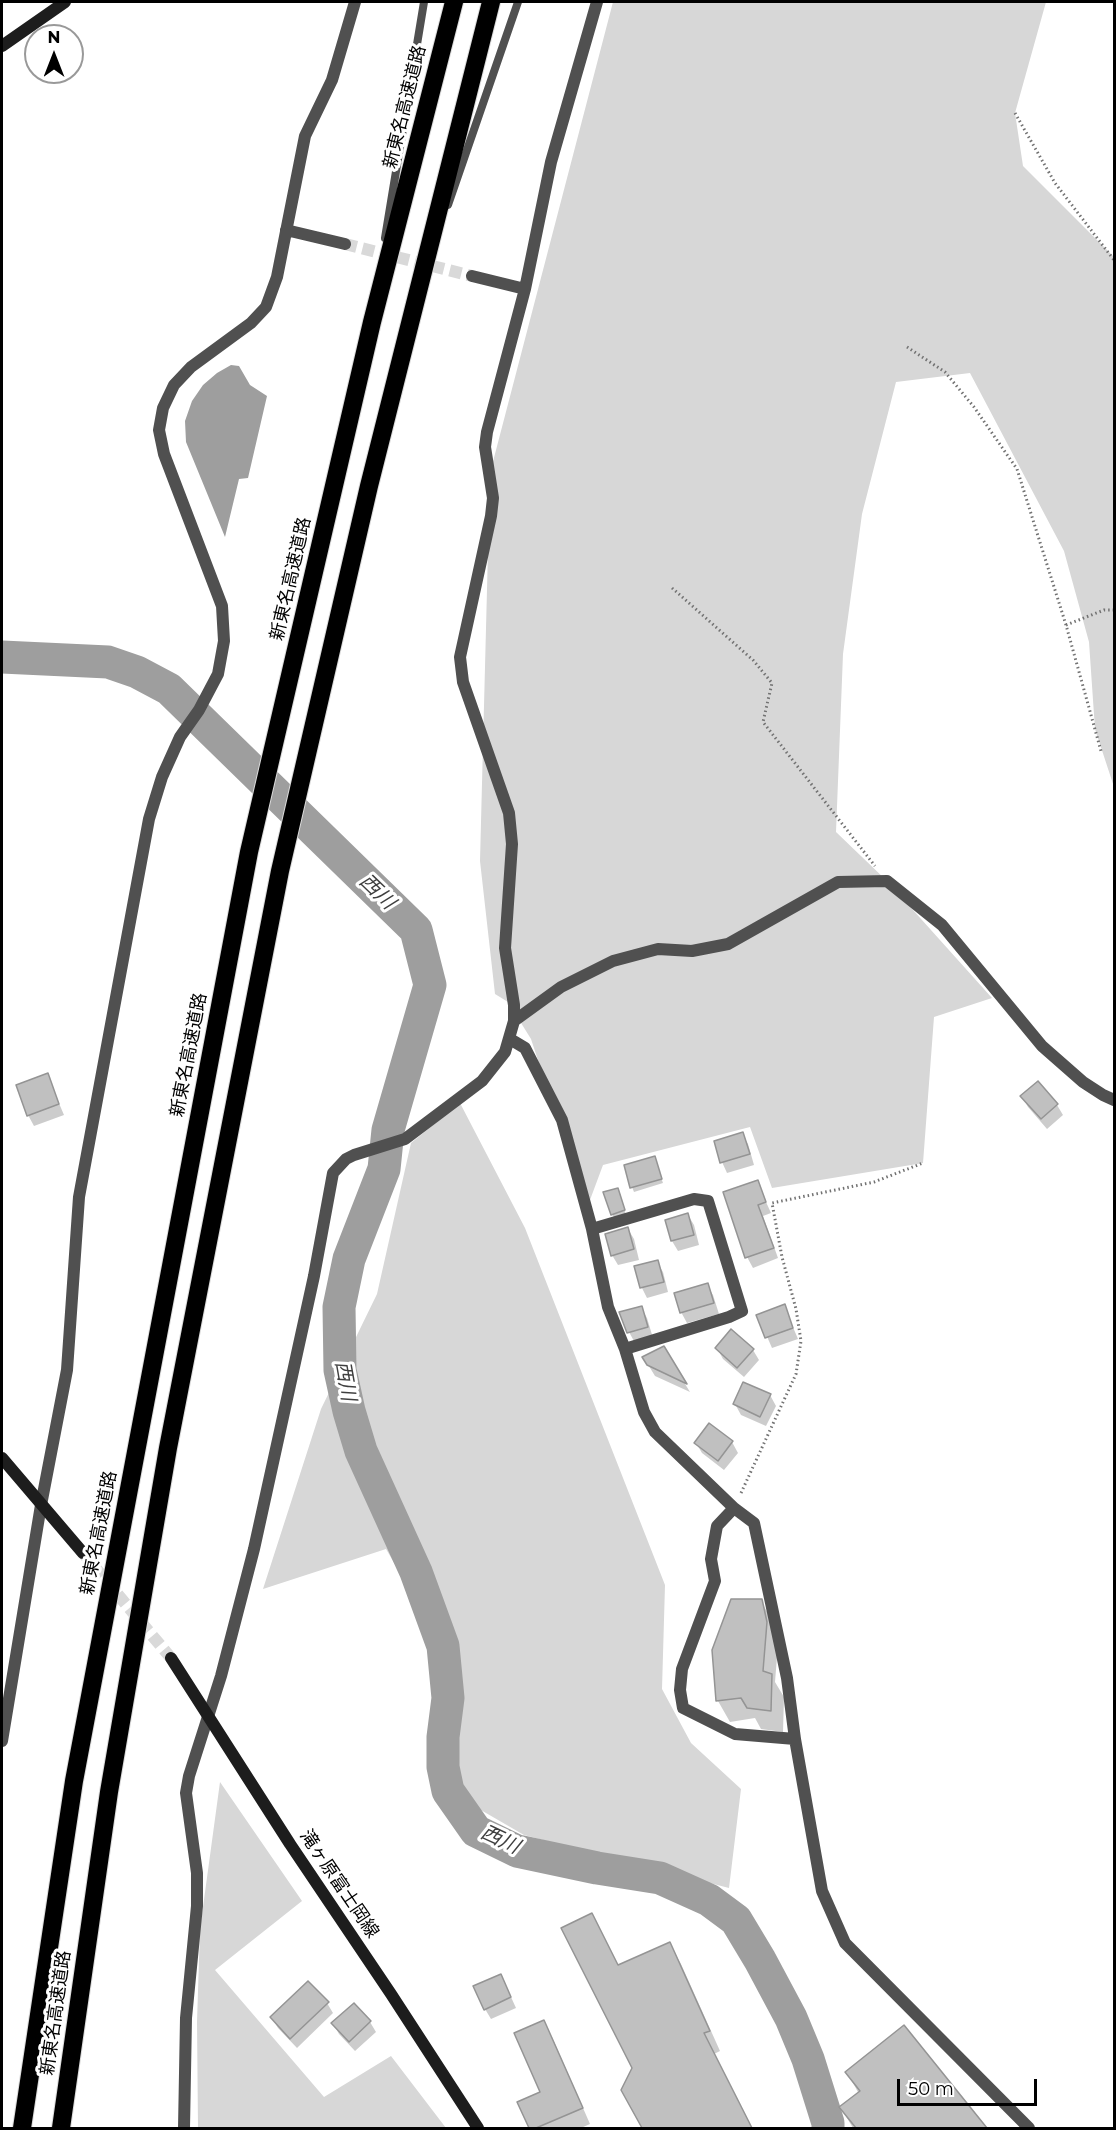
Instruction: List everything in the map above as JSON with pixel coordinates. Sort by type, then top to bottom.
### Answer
[{"type":"highway","name":"新東名高速道路","points":[[22,2128],[74,1781],[249,852],[372,322],[453,2]]},
{"type":"highway","name":"新東名高速道路","points":[[61,2128],[109,1792],[168,1448],[280,871],[369,486],[491,2]]},
{"type":"main road","points":[[2,46],[65,2]]},
{"type":"main road","points":[[2,1458],[83,1553]]},
{"type":"main road","name":"滝ヶ原富士岡線","points":[[171,1658],[290,1844],[478,2128]]},
{"type":"street","points":[[2,1741],[41,1505],[67,1370],[79,1197],[149,819],[162,777],[180,737],[199,710],[218,674],[224,641],[222,606],[165,454],[159,430],[163,408],[174,385],[191,367],[251,323],[266,307],[277,277],[305,136],[332,80],[355,2]]},
{"type":"street","points":[[184,2128],[186,2018],[197,1906],[197,1873],[186,1793],[189,1776],[235,1625],[254,1549],[314,1276],[333,1173],[346,1159],[405,1139],[482,1081],[504,1052],[514,1021],[514,1005],[505,948],[512,844],[509,813],[463,682],[460,657],[491,516],[493,498],[485,447],[487,432],[525,289],[549,172],[597,2]]},
{"type":"street","points":[[286,230],[345,244]]},
{"type":"street","points":[[472,276],[525,289]]},
{"type":"street","points":[[514,1021],[561,987],[613,961],[658,950],[692,951],[728,944],[838,882],[887,881],[942,925],[1042,1046],[1083,1082],[1114,1100]]},
{"type":"street","points":[[510,1039],[525,1048],[562,1120],[592,1229],[608,1307],[625,1349],[644,1412],[655,1432],[734,1508],[754,1523],[788,1678],[795,1739],[822,1891],[844,1944],[1029,2128]]},
{"type":"street","points":[[592,1229],[694,1199],[708,1201],[742,1311],[625,1349]]},
{"type":"street","points":[[734,1508],[717,1526],[711,1559],[715,1581],[682,1669],[680,1690],[683,1708],[735,1734],[795,1739]]},
{"type":"lane","points":[[372,322],[424,2]]},
{"type":"lane","points":[[420,287],[518,2]]},
{"type":"path","points":[[1015,113],[1055,183],[1114,260]]},
{"type":"path","points":[[907,347],[945,372],[974,407],[1017,469],[1101,751]]},
{"type":"path","points":[[672,588],[753,660],[772,683],[763,722],[887,881]]},
{"type":"path","points":[[1065,625],[1104,610],[1114,610]]},
{"type":"path","points":[[734,1508],[796,1374],[801,1341],[772,1203],[874,1182],[922,1163]]},
{"type":"shaded area","points":[[613,2],[1046,2],[1015,113],[1023,166],[1114,257],[1114,787],[1095,729],[1089,642],[1064,551],[970,373],[896,382],[862,514],[843,654],[836,832],[887,881],[992,998],[934,1017],[923,1163],[772,1188],[750,1127],[603,1165],[587,1208],[531,1039],[508,1002],[495,994],[480,861],[490,473]]},
{"type":"shaded area","points":[[231,365],[239,366],[250,385],[267,396],[248,478],[239,479],[225,537],[186,442],[185,421],[192,401],[203,385]]},
{"type":"shaded area","points":[[460,1103],[525,1228],[665,1585],[662,1689],[691,1743],[741,1789],[729,1888],[524,1835],[448,1791],[443,1646],[386,1549],[263,1589],[321,1409],[377,1294],[411,1143]]},
{"type":"shaded area","points":[[220,1782],[302,1901],[215,1970],[324,2097],[391,2056],[446,2128],[198,2128],[197,2022],[200,1929]]},
{"type":"building","points":[[48,1073],[59,1104],[27,1116],[16,1085]]},
{"type":"building","points":[[1038,1081],[1058,1104],[1041,1119],[1020,1096]]},
{"type":"building","points":[[743,1132],[750,1154],[720,1163],[714,1141]]},
{"type":"building","points":[[655,1156],[662,1179],[630,1188],[624,1165]]},
{"type":"building","points":[[758,1180],[766,1202],[758,1205],[774,1248],[745,1258],[723,1192]]},
{"type":"building","points":[[618,1188],[625,1210],[611,1215],[603,1192]]},
{"type":"building","points":[[688,1213],[694,1235],[671,1241],[665,1220]]},
{"type":"building","points":[[628,1227],[634,1249],[611,1256],[605,1234]]},
{"type":"building","points":[[658,1260],[664,1282],[640,1288],[634,1266]]},
{"type":"building","points":[[708,1283],[714,1303],[680,1313],[674,1293]]},
{"type":"building","points":[[785,1304],[793,1328],[765,1338],[756,1315]]},
{"type":"building","points":[[642,1306],[648,1327],[627,1333],[619,1312]]},
{"type":"building","points":[[731,1329],[754,1349],[737,1368],[715,1348]]},
{"type":"building","points":[[664,1346],[687,1384],[647,1365],[642,1357]]},
{"type":"building","points":[[743,1382],[771,1394],[760,1417],[733,1404]]},
{"type":"building","points":[[709,1423],[733,1441],[718,1461],[694,1443]]},
{"type":"building","points":[[731,1599],[762,1599],[767,1622],[763,1671],[772,1674],[771,1711],[747,1708],[741,1698],[716,1701],[712,1650]]},
{"type":"building","points":[[592,1913],[618,1965],[670,1942],[710,2031],[704,2033],[752,2128],[642,2128],[621,2090],[632,2068],[561,1928]]},
{"type":"building","points":[[501,1974],[511,1997],[484,2010],[473,1986]]},
{"type":"building","points":[[308,1981],[329,2002],[290,2039],[270,2017]]},
{"type":"building","points":[[354,2003],[371,2021],[349,2042],[331,2023]]},
{"type":"building","points":[[544,2020],[583,2108],[536,2128],[529,2128],[517,2102],[540,2092],[514,2033]]},
{"type":"building","points":[[904,2025],[987,2128],[856,2128],[839,2107],[860,2091],[845,2072]]},
{"type":"waterway","name":"西川","points":[[2,657],[108,662],[137,672],[169,689],[416,930],[430,985],[388,1130],[384,1169],[349,1259],[339,1307],[340,1370],[361,1451],[416,1572],[443,1646],[448,1698],[443,1737],[443,1767],[448,1791],[476,1831],[517,1851],[597,1868],[660,1878],[709,1900],[736,1920],[791,2018],[808,2059],[828,2128]]},
{"type":"tunnel","points":[[345,244],[472,276]]},
{"type":"tunnel","points":[[83,1553],[171,1658]]}]
